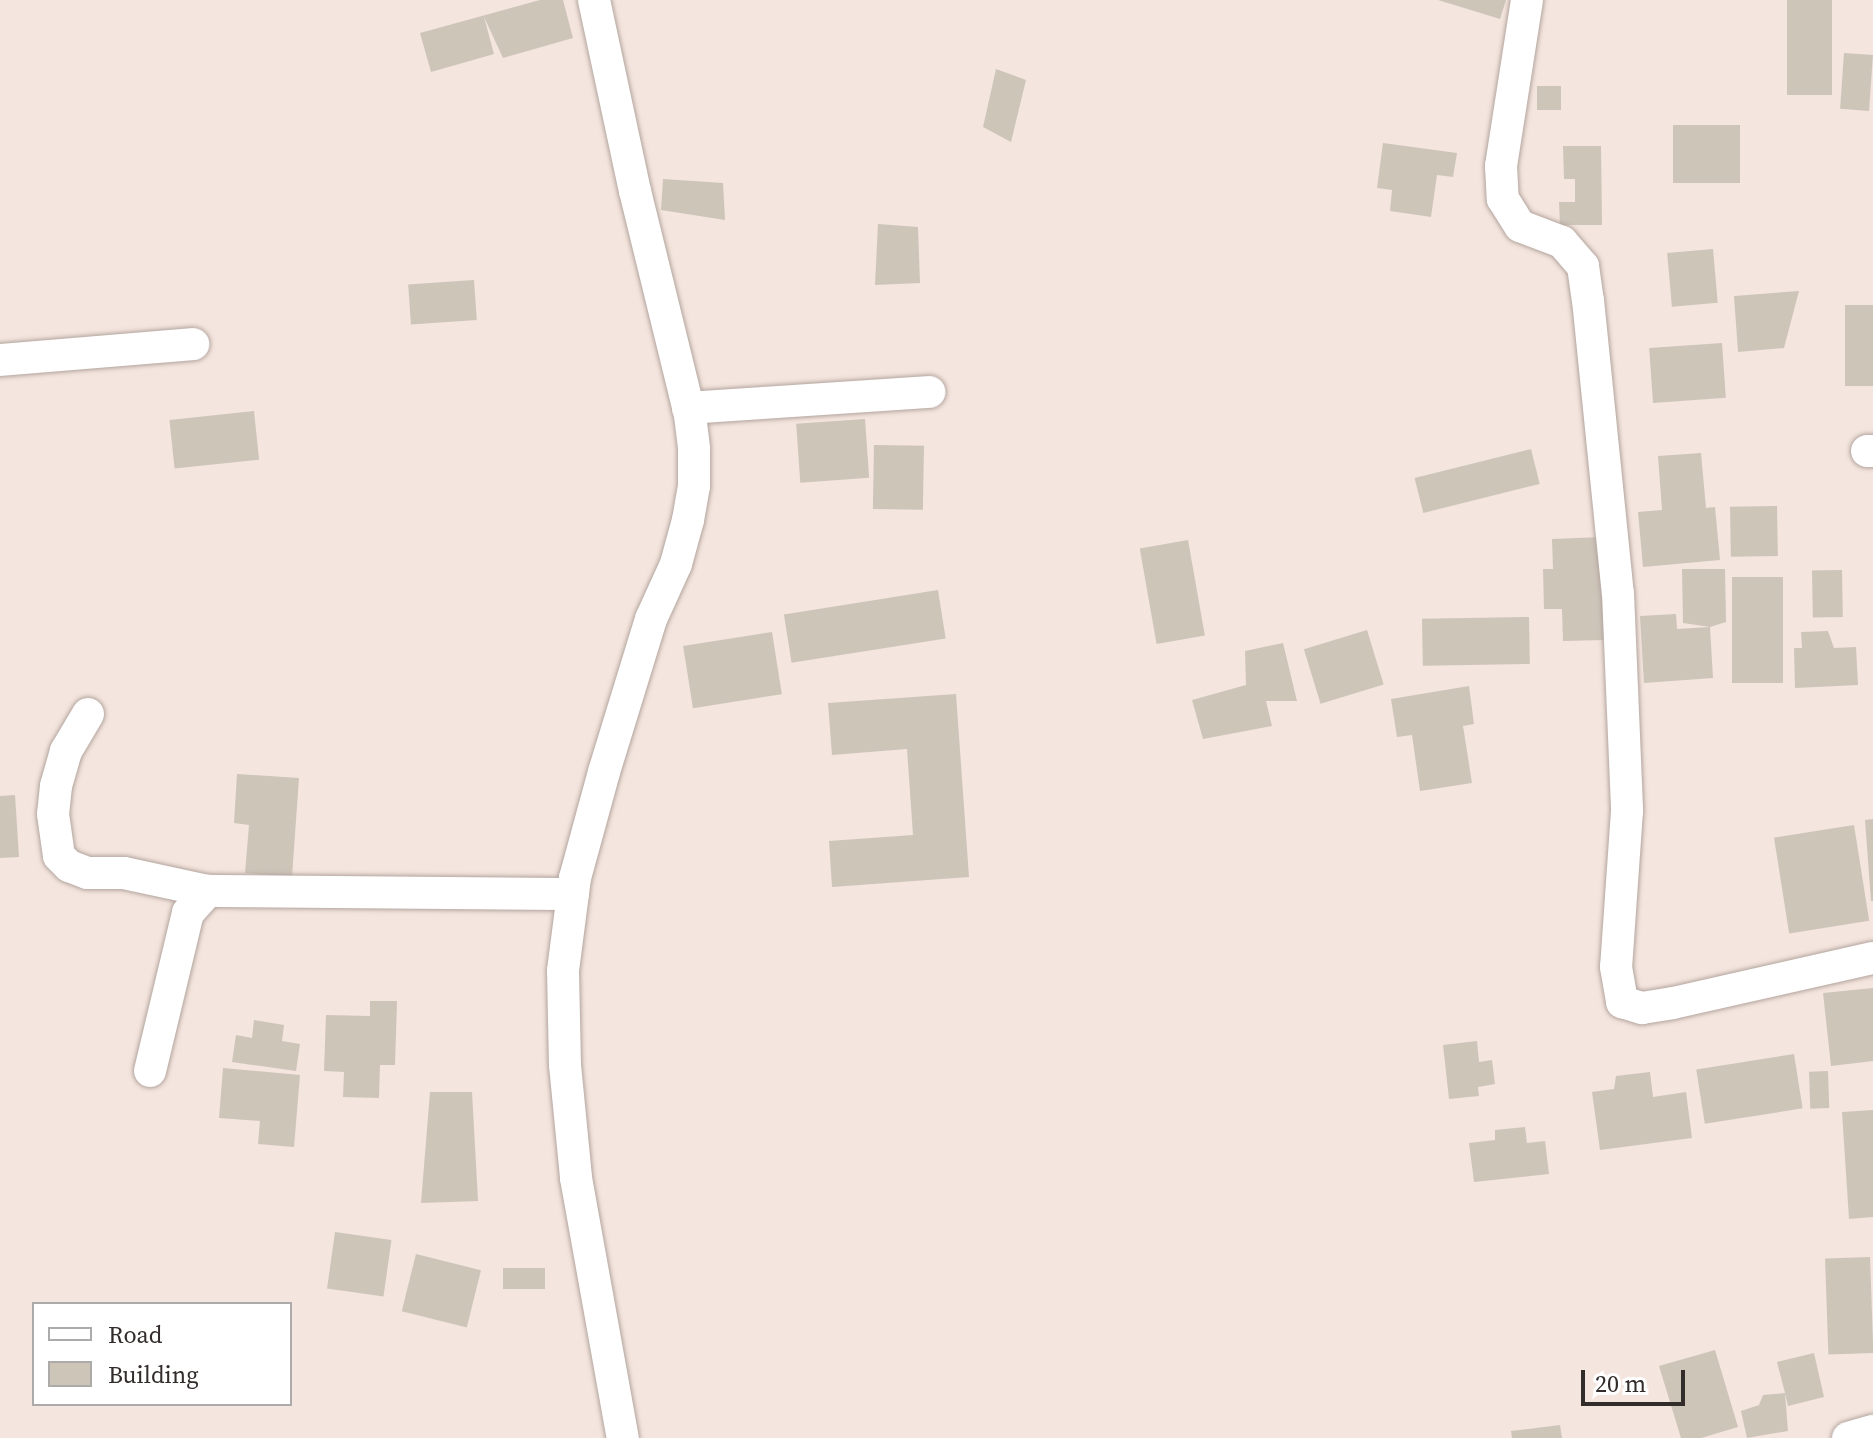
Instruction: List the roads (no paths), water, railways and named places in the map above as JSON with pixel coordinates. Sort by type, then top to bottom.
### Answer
[{"type":"street","points":[[594,0],[635,191],[688,408],[694,486],[676,564],[651,619],[604,772],[573,894],[563,971],[567,1079],[576,1178],[623,1438]]},
{"type":"street","points":[[1527,0],[1501,166],[1503,199],[1520,226],[1562,242],[1583,266],[1618,609],[1627,811],[1616,967],[1622,1002],[1642,1008],[1673,1003],[1873,958]]},
{"type":"street","points":[[0,360],[193,344]]},
{"type":"street","points":[[688,408],[929,392]]},
{"type":"street","points":[[88,714],[66,751],[56,786],[53,814],[59,856],[76,870],[124,873],[208,891],[573,894]]},
{"type":"street","points":[[150,1071],[188,913],[208,891]]},
{"type":"street","points":[[1848,1438],[1873,1431]]}]
